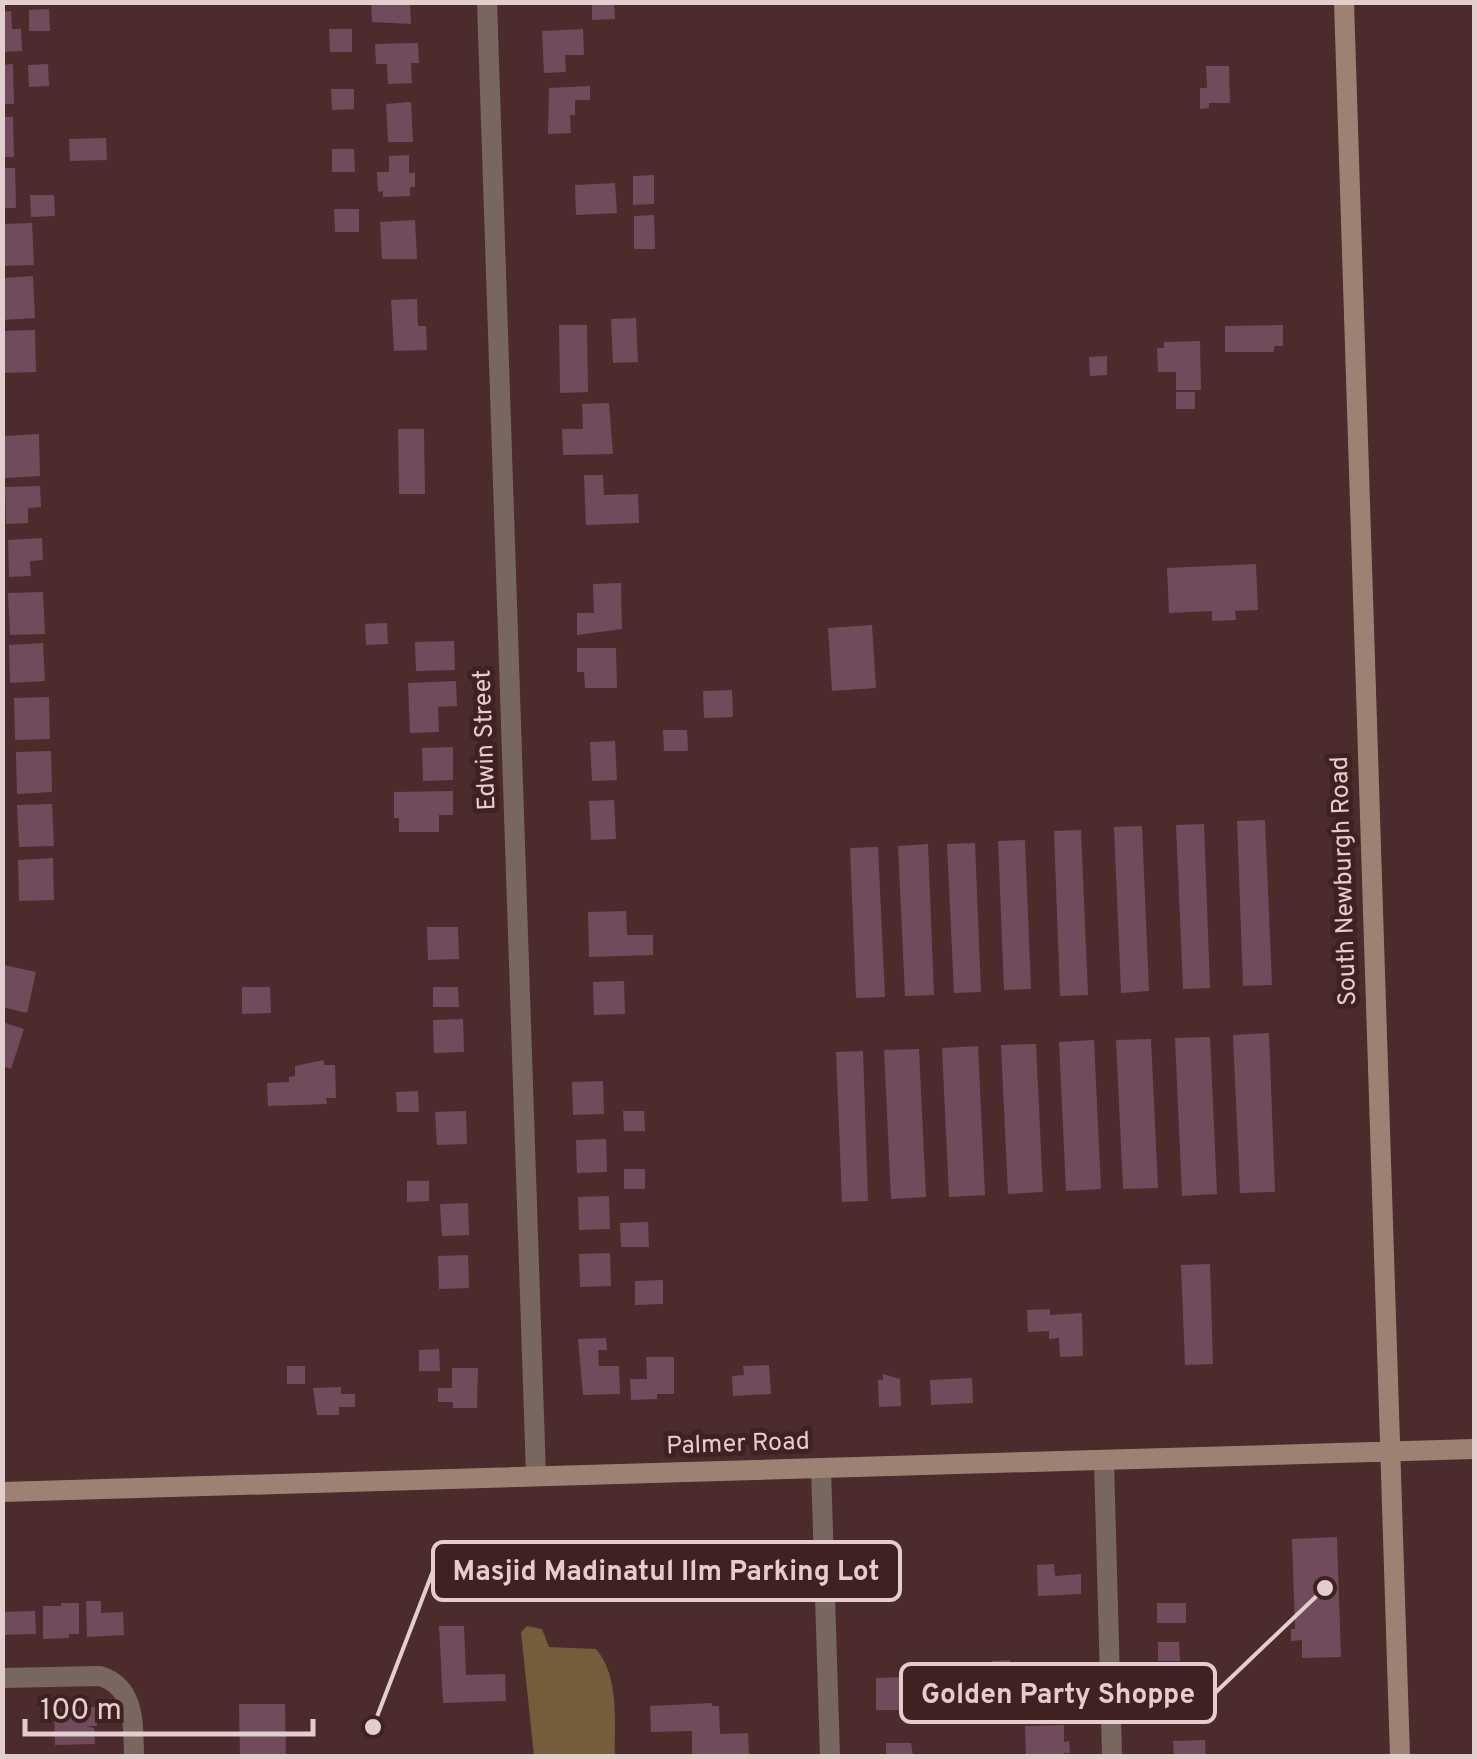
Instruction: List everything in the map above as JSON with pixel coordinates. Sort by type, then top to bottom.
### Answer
[{"type":"main road","name":"South Newburgh Road","points":[[1344,2],[1400,1756]]},
{"type":"main road","name":"Palmer Road","points":[[2,1492],[1474,1449]]},
{"type":"street","name":"Edwin Street","points":[[487,2],[536,1476]]},
{"type":"street","points":[[1104,1460],[1112,1756]]},
{"type":"street","points":[[821,1468],[830,1756]]},
{"type":"street","points":[[2,1678],[100,1676],[119,1684],[132,1714],[134,1756]]},
{"type":"shaded area","points":[[527,1626],[542,1629],[549,1647],[596,1649],[604,1660],[614,1700],[615,1756],[534,1756],[521,1632]]},
{"type":"building","points":[[371,2],[410,2],[411,24],[372,22]]},
{"type":"building","points":[[592,2],[614,2],[615,19],[592,20]]},
{"type":"building","points":[[49,9],[50,31],[29,31],[29,10]]},
{"type":"building","points":[[11,11],[12,29],[21,29],[22,51],[2,52],[2,12]]},
{"type":"building","points":[[329,29],[352,29],[352,52],[330,52]]},
{"type":"building","points":[[583,29],[584,55],[565,55],[566,72],[544,73],[542,31]]},
{"type":"building","points":[[418,43],[419,63],[411,63],[412,83],[388,84],[387,64],[376,64],[375,44]]},
{"type":"building","points":[[13,64],[14,104],[2,104],[2,65]]},
{"type":"building","points":[[48,64],[49,86],[29,87],[28,65]]},
{"type":"building","points":[[1206,66],[1229,66],[1230,103],[1209,103],[1209,108],[1200,109],[1200,88],[1207,88]]},
{"type":"building","points":[[590,86],[590,100],[575,100],[575,115],[570,115],[571,133],[548,134],[549,88]]},
{"type":"building","points":[[331,89],[354,89],[354,109],[332,110]]},
{"type":"building","points":[[411,102],[413,142],[388,142],[386,104]]},
{"type":"building","points":[[2,117],[13,117],[14,157],[2,157]]},
{"type":"building","points":[[106,138],[107,160],[70,161],[69,139]]},
{"type":"building","points":[[332,149],[354,149],[355,172],[332,172]]},
{"type":"building","points":[[409,155],[409,173],[415,173],[410,196],[383,197],[383,191],[378,192],[377,172],[389,172],[389,156]]},
{"type":"building","points":[[2,168],[15,168],[16,208],[2,208]]},
{"type":"building","points":[[654,175],[654,204],[633,205],[633,176]]},
{"type":"building","points":[[615,183],[617,213],[576,215],[575,185]]},
{"type":"building","points":[[30,195],[54,195],[55,216],[31,217]]},
{"type":"building","points":[[334,209],[359,209],[359,232],[335,232]]},
{"type":"building","points":[[654,215],[655,249],[634,249],[634,216]]},
{"type":"building","points":[[415,220],[417,259],[382,259],[380,222]]},
{"type":"building","points":[[32,223],[34,265],[2,266],[2,224]]},
{"type":"building","points":[[33,276],[35,318],[2,320],[2,278]]},
{"type":"building","points":[[417,299],[418,326],[426,326],[427,350],[394,351],[391,300]]},
{"type":"building","points":[[636,318],[638,362],[613,363],[611,319]]},
{"type":"building","points":[[559,325],[587,325],[588,392],[560,393]]},
{"type":"building","points":[[1283,325],[1283,346],[1274,346],[1274,352],[1225,352],[1225,326]]},
{"type":"building","points":[[35,330],[36,372],[2,373],[2,331]]},
{"type":"building","points":[[1200,341],[1201,390],[1176,390],[1176,372],[1158,372],[1157,348],[1164,348],[1164,342]]},
{"type":"building","points":[[1107,356],[1107,375],[1090,376],[1089,357]]},
{"type":"building","points":[[1176,392],[1195,392],[1195,409],[1176,409]]},
{"type":"building","points":[[609,403],[613,454],[563,455],[562,429],[583,429],[582,404]]},
{"type":"building","points":[[398,429],[424,429],[425,494],[399,494]]},
{"type":"building","points":[[39,434],[40,476],[5,478],[4,436]]},
{"type":"building","points":[[584,475],[603,475],[604,495],[638,494],[639,523],[586,525]]},
{"type":"building","points":[[40,486],[41,507],[28,508],[28,523],[6,524],[5,487]]},
{"type":"building","points":[[42,538],[43,560],[30,561],[31,576],[9,577],[8,540]]},
{"type":"building","points":[[1256,564],[1258,610],[1235,611],[1236,620],[1212,621],[1212,611],[1169,613],[1167,568]]},
{"type":"building","points":[[621,583],[622,629],[577,635],[577,613],[594,613],[593,584]]},
{"type":"building","points":[[43,592],[45,634],[10,635],[8,593]]},
{"type":"building","points":[[387,623],[388,644],[366,645],[365,624]]},
{"type":"building","points":[[872,625],[876,688],[832,691],[828,628]]},
{"type":"building","points":[[454,641],[455,670],[416,671],[415,642]]},
{"type":"building","points":[[43,643],[45,681],[10,683],[9,645]]},
{"type":"building","points":[[577,648],[616,648],[617,688],[585,688],[584,672],[577,672]]},
{"type":"building","points":[[456,681],[457,706],[438,707],[439,732],[410,733],[408,683]]},
{"type":"building","points":[[732,690],[733,717],[704,718],[703,691]]},
{"type":"building","points":[[49,697],[50,739],[15,740],[14,698]]},
{"type":"building","points":[[663,730],[687,730],[688,751],[664,751]]},
{"type":"building","points":[[615,741],[617,780],[592,781],[590,742]]},
{"type":"building","points":[[453,747],[453,780],[423,781],[422,748]]},
{"type":"building","points":[[51,751],[52,792],[17,794],[16,752]]},
{"type":"building","points":[[453,791],[453,815],[439,815],[439,832],[399,832],[399,818],[394,818],[394,792]]},
{"type":"building","points":[[614,800],[616,839],[591,840],[589,801]]},
{"type":"building","points":[[52,804],[54,846],[19,847],[17,805]]},
{"type":"building","points":[[1265,820],[1272,985],[1243,986],[1237,821]]},
{"type":"building","points":[[1204,824],[1210,988],[1183,989],[1176,825]]},
{"type":"building","points":[[1142,826],[1149,991],[1121,993],[1114,827]]},
{"type":"building","points":[[1081,830],[1088,995],[1060,996],[1054,831]]},
{"type":"building","points":[[1025,840],[1031,989],[1004,990],[998,841]]},
{"type":"building","points":[[975,843],[981,992],[954,993],[947,844]]},
{"type":"building","points":[[928,844],[934,995],[905,996],[898,846]]},
{"type":"building","points":[[878,847],[885,997],[856,998],[850,848]]},
{"type":"building","points":[[53,858],[54,900],[19,901],[18,860]]},
{"type":"building","points":[[626,911],[627,935],[653,935],[653,955],[589,957],[588,912]]},
{"type":"building","points":[[427,927],[458,927],[459,959],[428,960]]},
{"type":"building","points":[[4,965],[36,972],[27,1013],[2,1007]]},
{"type":"building","points":[[624,981],[625,1014],[594,1015],[593,982]]},
{"type":"building","points":[[242,987],[270,987],[271,1013],[242,1014]]},
{"type":"building","points":[[433,987],[458,987],[459,1007],[433,1007]]},
{"type":"building","points":[[463,1019],[464,1052],[434,1053],[433,1020]]},
{"type":"building","points":[[2,1022],[24,1029],[11,1069],[2,1066]]},
{"type":"building","points":[[1269,1033],[1275,1192],[1240,1193],[1233,1035]]},
{"type":"building","points":[[1210,1037],[1217,1194],[1182,1196],[1175,1038]]},
{"type":"building","points":[[1151,1039],[1158,1188],[1123,1189],[1116,1040]]},
{"type":"building","points":[[1094,1040],[1101,1189],[1066,1191],[1059,1042]]},
{"type":"building","points":[[1036,1044],[1043,1192],[1008,1194],[1001,1045]]},
{"type":"building","points":[[978,1046],[985,1195],[949,1197],[942,1048]]},
{"type":"building","points":[[919,1049],[926,1197],[891,1199],[884,1050]]},
{"type":"building","points":[[863,1051],[868,1201],[842,1202],[836,1052]]},
{"type":"building","points":[[324,1060],[324,1065],[335,1065],[336,1098],[326,1098],[327,1104],[268,1106],[267,1083],[289,1082],[289,1077],[295,1076],[295,1066]]},
{"type":"building","points":[[603,1081],[604,1114],[573,1115],[572,1082]]},
{"type":"building","points":[[418,1091],[419,1112],[397,1112],[396,1092]]},
{"type":"building","points":[[466,1111],[467,1144],[437,1145],[435,1112]]},
{"type":"building","points":[[623,1111],[644,1111],[645,1131],[624,1131]]},
{"type":"building","points":[[606,1139],[607,1172],[577,1173],[576,1140]]},
{"type":"building","points":[[624,1169],[645,1169],[645,1189],[624,1189]]},
{"type":"building","points":[[407,1181],[429,1181],[429,1201],[407,1202]]},
{"type":"building","points":[[609,1196],[610,1229],[579,1230],[578,1197]]},
{"type":"building","points":[[468,1203],[469,1235],[442,1236],[440,1204]]},
{"type":"building","points":[[648,1222],[649,1247],[621,1247],[620,1223]]},
{"type":"building","points":[[610,1253],[611,1286],[580,1287],[579,1254]]},
{"type":"building","points":[[468,1255],[469,1288],[439,1289],[438,1256]]},
{"type":"building","points":[[1210,1264],[1213,1364],[1185,1365],[1181,1265]]},
{"type":"building","points":[[663,1280],[663,1304],[635,1305],[635,1281]]},
{"type":"building","points":[[1050,1309],[1050,1315],[1082,1313],[1083,1356],[1060,1357],[1059,1338],[1049,1339],[1049,1331],[1028,1332],[1027,1310]]},
{"type":"building","points":[[606,1338],[607,1350],[598,1350],[599,1366],[619,1366],[620,1394],[583,1395],[578,1339]]},
{"type":"building","points":[[439,1349],[440,1371],[419,1371],[419,1350]]},
{"type":"building","points":[[646,1357],[674,1357],[674,1394],[631,1400],[630,1379],[647,1379]]},
{"type":"building","points":[[769,1365],[771,1394],[733,1396],[732,1376],[744,1375],[743,1366]]},
{"type":"building","points":[[287,1366],[305,1366],[305,1384],[287,1384]]},
{"type":"building","points":[[452,1368],[478,1368],[477,1408],[453,1408],[453,1402],[438,1402],[438,1388],[452,1388]]},
{"type":"building","points":[[883,1374],[900,1379],[901,1406],[879,1407],[878,1380],[883,1380]]},
{"type":"building","points":[[972,1378],[973,1403],[931,1405],[930,1380]]},
{"type":"building","points":[[341,1387],[341,1394],[355,1394],[355,1407],[339,1407],[339,1415],[317,1415],[313,1388]]},
{"type":"building","points":[[1337,1537],[1341,1657],[1302,1658],[1302,1640],[1291,1641],[1291,1629],[1295,1629],[1292,1539]]},
{"type":"building","points":[[1054,1564],[1055,1576],[1081,1574],[1081,1594],[1038,1596],[1037,1565]]},
{"type":"building","points":[[86,1601],[101,1601],[101,1613],[123,1612],[124,1635],[87,1637]]},
{"type":"building","points":[[79,1603],[79,1634],[43,1639],[43,1606]]},
{"type":"building","points":[[1157,1603],[1186,1603],[1186,1623],[1157,1623]]},
{"type":"building","points":[[35,1611],[36,1634],[2,1635],[2,1612]]},
{"type":"building","points":[[439,1626],[464,1626],[466,1675],[505,1674],[506,1701],[443,1703]]},
{"type":"building","points":[[1158,1642],[1179,1642],[1180,1661],[1158,1661]]},
{"type":"building","points":[[1010,1660],[1011,1684],[992,1684],[992,1661]]},
{"type":"building","points":[[906,1677],[906,1710],[876,1710],[876,1678]]},
{"type":"building","points":[[239,1704],[285,1704],[286,1756],[240,1756]]},
{"type":"building","points":[[650,1706],[719,1706],[720,1734],[748,1733],[749,1756],[692,1756],[692,1731],[651,1732]]},
{"type":"building","points":[[97,1707],[97,1726],[86,1726],[94,1728],[95,1744],[55,1745],[54,1708]]},
{"type":"building","points":[[1064,1725],[1064,1742],[1069,1741],[1070,1753],[1026,1756],[1025,1726]]},
{"type":"building","points":[[1205,1740],[1206,1756],[1174,1756],[1173,1741]]},
{"type":"building","points":[[886,1743],[911,1743],[913,1756],[886,1756]]},
{"type":"place","name":"Golden Party Shoppe","points":[[1325,1588]]},
{"type":"place","name":"Masjid Madinatul Ilm Parking Lot","points":[[373,1727]]}]
